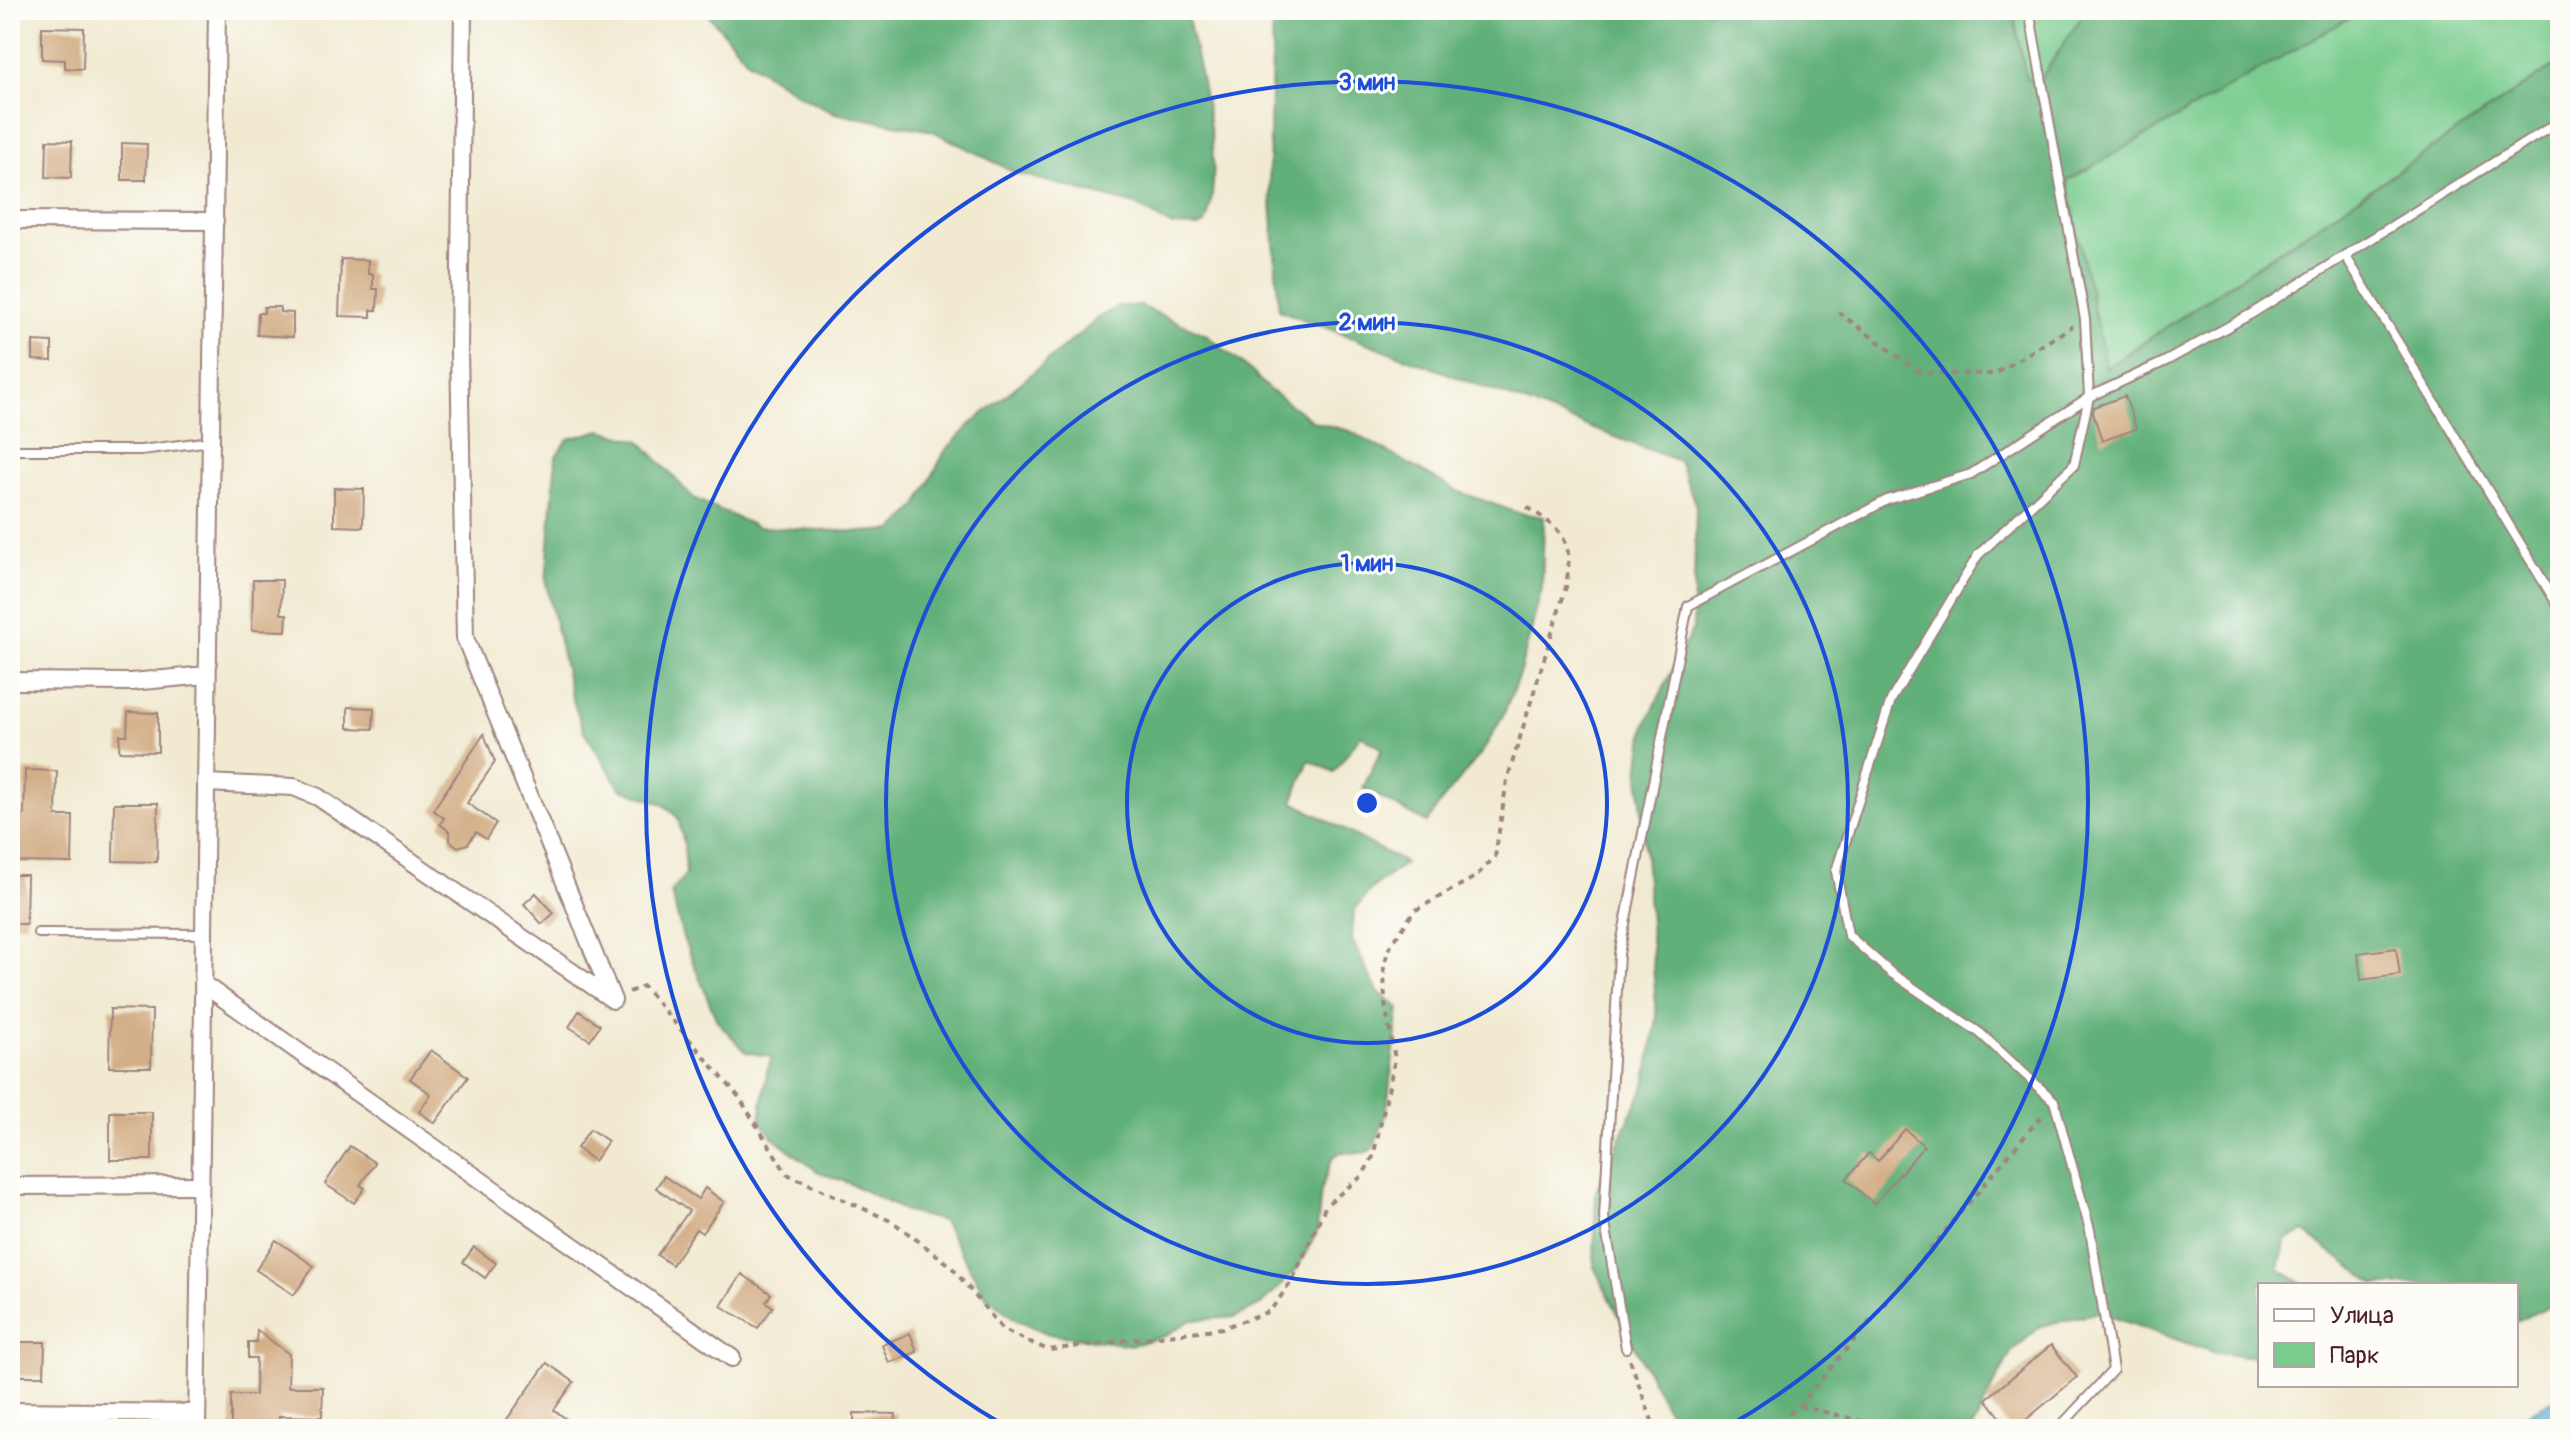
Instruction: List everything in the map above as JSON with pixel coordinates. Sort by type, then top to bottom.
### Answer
[{"type":"street","points":[[10,1411],[197,1421],[217,10]]},
{"type":"street","points":[[463,10],[459,351],[465,638],[613,1000]]},
{"type":"street","points":[[10,220],[215,221]]},
{"type":"street","points":[[10,681],[131,682],[207,675]]},
{"type":"street","points":[[206,783],[294,787],[318,797],[613,1000]]},
{"type":"street","points":[[203,984],[732,1358]]},
{"type":"street","points":[[10,1186],[200,1185]]},
{"type":"lane","points":[[2029,10],[2085,319],[2089,397],[2074,465],[1978,555],[1891,700],[1836,871],[1848,935],[1890,972],[1980,1033],[2054,1101],[2090,1230],[2113,1370],[2058,1429]]},
{"type":"lane","points":[[1626,1348],[1604,1217],[1619,954],[1688,606],[1887,500],[1971,474],[2089,397],[2227,328],[2560,121]]},
{"type":"lane","points":[[2345,255],[2560,609]]},
{"type":"lane","points":[[10,450],[141,450],[211,441]]},
{"type":"lane","points":[[38,933],[204,934]]},
{"type":"path","points":[[1838,312],[1921,373],[1995,374],[2085,319]]},
{"type":"path","points":[[613,1000],[643,986],[739,1097],[787,1174],[893,1222],[950,1265],[1003,1330],[1048,1350],[1223,1328],[1270,1311],[1292,1281],[1326,1205],[1362,1176],[1373,1157],[1395,1059],[1385,1004],[1384,968],[1388,950],[1414,911],[1475,877],[1495,857],[1507,780],[1566,587],[1570,560],[1564,538],[1553,524],[1527,507]]},
{"type":"path","points":[[1770,1429],[1799,1406],[2054,1101]]},
{"type":"path","points":[[1626,1348],[1655,1429]]},
{"type":"path","points":[[1799,1406],[1896,1429]]},
{"type":"green space","points":[[704,10],[1186,10],[1209,118],[1212,147],[1211,201],[1205,224],[1198,227],[1172,226],[1136,205],[1016,173],[933,131],[835,113],[799,95],[749,62]]},
{"type":"green space","points":[[1269,10],[2013,10],[2026,78],[2038,83],[2086,10],[2363,10],[2067,181],[2106,368],[2560,62],[2560,1291],[2551,1305],[2518,1321],[2518,1283],[2373,1283],[2304,1232],[2286,1240],[2279,1269],[2301,1283],[2258,1283],[2258,1357],[2215,1353],[2098,1312],[2041,1326],[2011,1352],[1972,1429],[1677,1429],[1594,1267],[1596,1191],[1645,1085],[1657,1018],[1639,773],[1645,726],[1693,628],[1696,506],[1679,461],[1279,310],[1269,173],[1273,14]]},
{"type":"green space","points":[[2013,10],[2086,10],[2038,83],[2026,79]]},
{"type":"green space","points":[[2363,10],[2560,10],[2560,62],[2105,368],[2067,181]]},
{"type":"green space","points":[[1119,306],[1141,306],[1205,334],[1267,388],[1314,422],[1350,431],[1457,491],[1515,512],[1544,517],[1542,588],[1520,672],[1503,716],[1483,751],[1427,823],[1363,788],[1382,749],[1361,735],[1334,772],[1309,760],[1293,802],[1405,863],[1371,889],[1354,911],[1352,940],[1378,992],[1399,1008],[1386,1116],[1372,1150],[1364,1153],[1341,1152],[1333,1157],[1321,1189],[1317,1232],[1297,1269],[1261,1305],[1236,1317],[1191,1320],[1165,1336],[1132,1345],[1049,1334],[1016,1320],[986,1296],[943,1221],[907,1212],[817,1171],[774,1138],[760,1121],[772,1057],[746,1052],[717,1021],[683,938],[671,892],[686,874],[678,818],[663,804],[620,788],[584,731],[571,695],[546,583],[556,456],[568,439],[601,430],[640,441],[693,498],[757,527],[861,532],[894,530],[917,506],[945,451],[970,425],[1101,316]]},
{"type":"water","points":[[2560,1396],[2560,1429],[2498,1429]]},
{"type":"building","points":[[42,27],[84,28],[83,69],[65,68],[65,60],[42,59]]},
{"type":"building","points":[[47,140],[72,141],[71,178],[46,177]]},
{"type":"building","points":[[122,143],[147,144],[146,180],[122,180]]},
{"type":"building","points":[[341,259],[368,260],[368,274],[373,274],[373,289],[378,289],[377,310],[371,310],[371,317],[339,316]]},
{"type":"building","points":[[264,307],[280,307],[280,312],[293,313],[293,337],[257,335],[258,313],[264,313]]},
{"type":"building","points":[[33,341],[52,342],[52,361],[33,360]]},
{"type":"building","points":[[2125,396],[2136,429],[2102,441],[2094,407]]},
{"type":"building","points":[[334,488],[364,489],[363,527],[334,526]]},
{"type":"building","points":[[253,580],[282,580],[281,614],[287,614],[286,631],[252,630]]},
{"type":"building","points":[[348,707],[374,708],[373,729],[348,728]]},
{"type":"building","points":[[128,712],[158,713],[158,752],[119,751],[120,735],[127,735]]},
{"type":"building","points":[[484,734],[495,762],[467,803],[496,823],[486,839],[476,832],[468,844],[458,847],[450,841],[450,832],[440,824],[444,818],[433,810]]},
{"type":"building","points":[[25,770],[57,771],[56,816],[73,816],[72,863],[15,862],[16,815],[24,815]]},
{"type":"building","points":[[114,803],[158,803],[157,862],[113,861]]},
{"type":"building","points":[[10,875],[27,875],[26,924],[10,924]]},
{"type":"building","points":[[536,893],[554,913],[542,924],[524,904]]},
{"type":"building","points":[[2396,948],[2400,975],[2361,980],[2358,953]]},
{"type":"building","points":[[110,1009],[152,1010],[151,1067],[109,1067]]},
{"type":"building","points":[[579,1011],[600,1025],[590,1040],[569,1027]]},
{"type":"building","points":[[431,1050],[468,1077],[435,1123],[419,1112],[431,1094],[410,1079]]},
{"type":"building","points":[[110,1112],[152,1112],[152,1160],[110,1160]]},
{"type":"building","points":[[590,1129],[608,1141],[594,1161],[577,1148]]},
{"type":"building","points":[[1905,1129],[1924,1146],[1874,1204],[1846,1179],[1869,1153],[1878,1161]]},
{"type":"building","points":[[350,1146],[375,1163],[360,1185],[365,1188],[354,1203],[325,1184]]},
{"type":"building","points":[[664,1176],[698,1199],[705,1188],[724,1202],[702,1233],[696,1229],[672,1265],[657,1255],[689,1211],[656,1188]]},
{"type":"building","points":[[276,1240],[314,1266],[294,1295],[256,1270]]},
{"type":"building","points":[[474,1247],[496,1263],[485,1278],[463,1262]]},
{"type":"building","points":[[742,1274],[771,1294],[766,1302],[773,1307],[758,1328],[721,1306]]},
{"type":"building","points":[[257,1330],[289,1354],[288,1387],[323,1387],[322,1417],[279,1416],[279,1429],[231,1429],[231,1395],[255,1395],[256,1358],[248,1358],[248,1342],[256,1342]]},
{"type":"building","points":[[910,1333],[917,1352],[889,1363],[882,1345]]},
{"type":"building","points":[[10,1342],[45,1342],[44,1376],[10,1376]]},
{"type":"building","points":[[2051,1345],[2077,1377],[2015,1429],[2010,1429],[1986,1399]]},
{"type":"building","points":[[547,1363],[574,1382],[554,1410],[580,1429],[500,1429]]},
{"type":"building","points":[[854,1413],[896,1414],[895,1429],[854,1429]]}]
